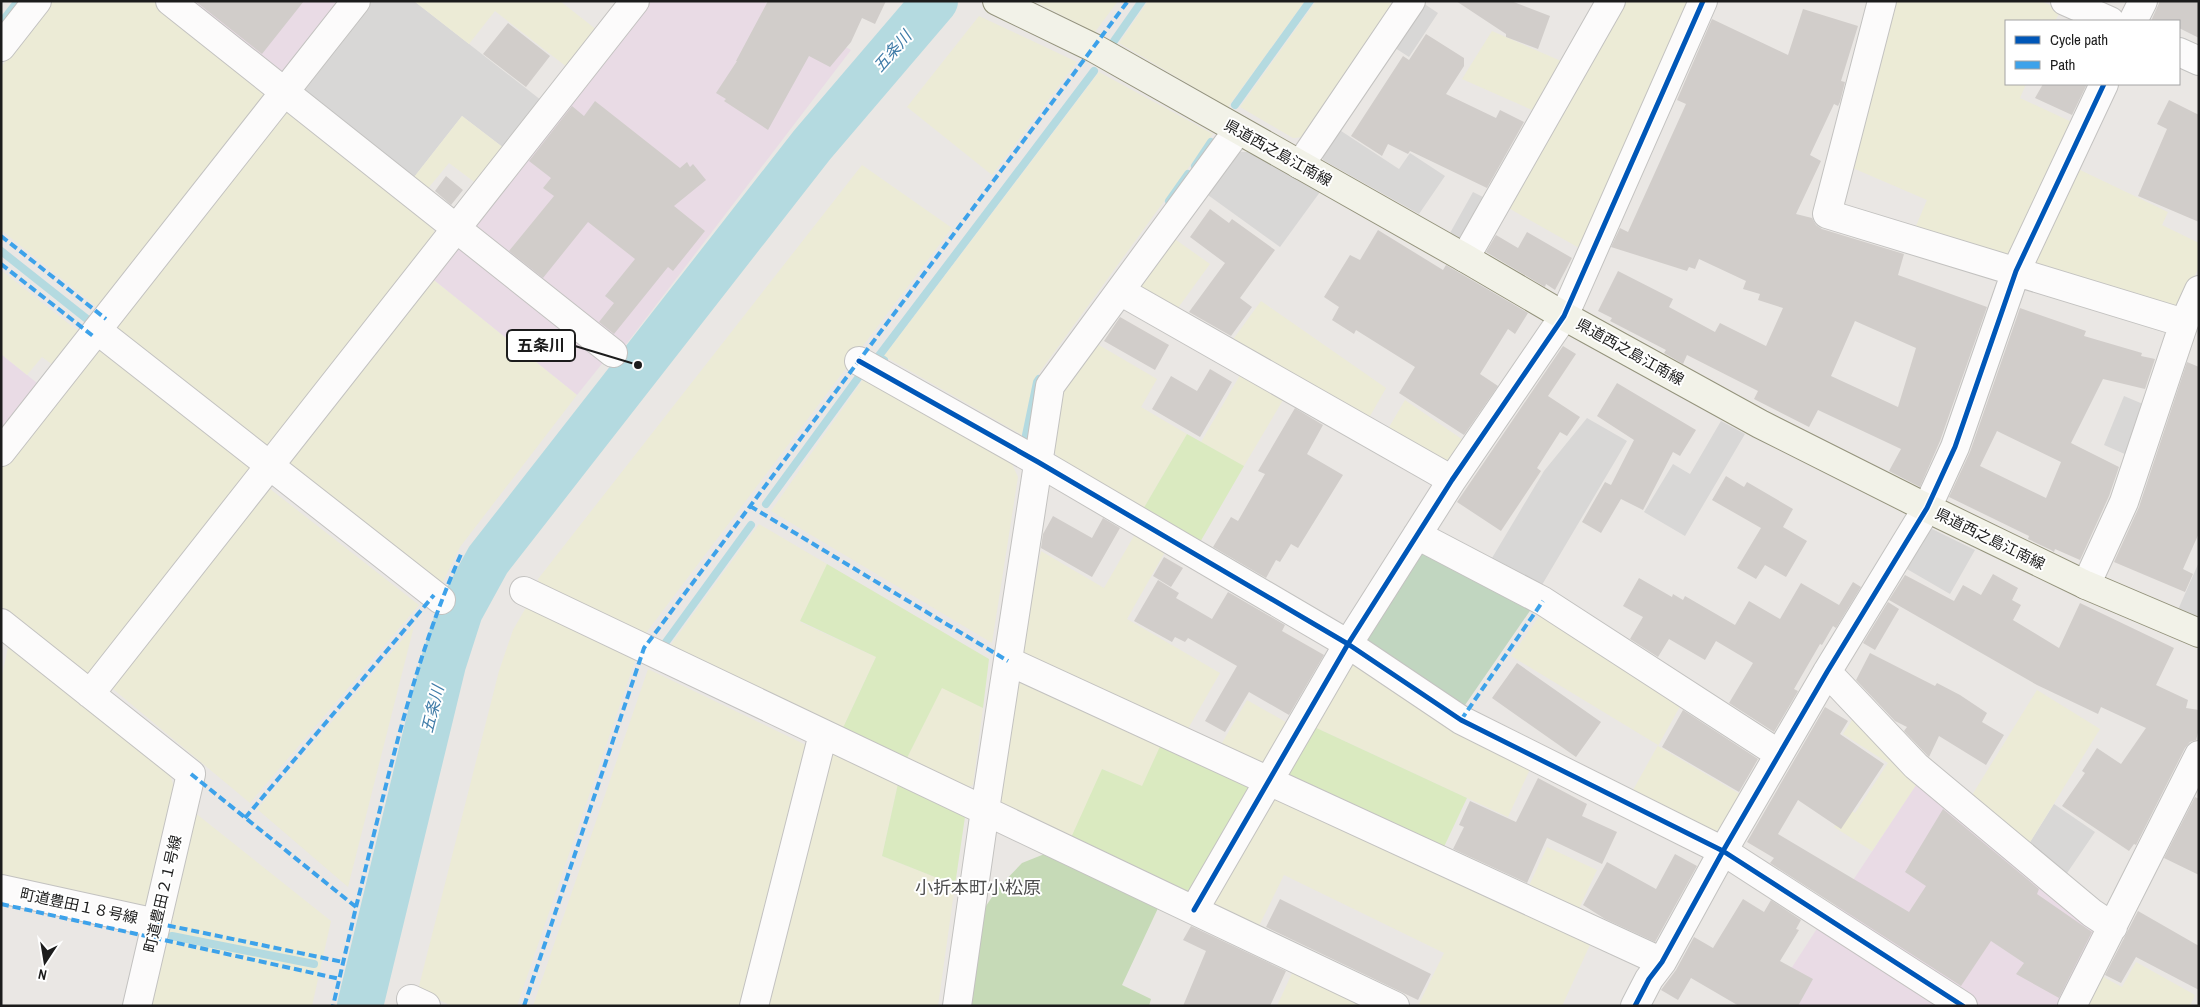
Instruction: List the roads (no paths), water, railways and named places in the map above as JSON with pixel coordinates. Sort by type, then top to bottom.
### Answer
[{"type":"main road","name":"県道西之島江南線","points":[[997,1],[1094,48],[1564,316],[1760,424],[2086,585],[2199,633]]},
{"type":"street","points":[[1,47],[37,1]]},
{"type":"street","points":[[170,1],[613,354]]},
{"type":"street","points":[[1,452],[356,1]]},
{"type":"street","points":[[1,623],[90,694],[635,1]]},
{"type":"street","points":[[1300,165],[1411,1]]},
{"type":"street","points":[[1465,258],[1611,1]]},
{"type":"street","points":[[1194,910],[1348,644],[1452,480],[1564,316],[1703,1]]},
{"type":"street","points":[[1882,1],[1827,214],[2184,323]]},
{"type":"street","points":[[2065,1],[2108,20]]},
{"type":"street","points":[[2134,20],[2143,1]]},
{"type":"street","points":[[2180,52],[2199,60]]},
{"type":"street","points":[[1635,1006],[1827,672],[1927,508],[1955,448],[2016,271],[2104,85]]},
{"type":"street","points":[[957,1006],[1050,386],[1238,130]]},
{"type":"street","points":[[2086,585],[2124,502],[2184,323],[2199,290]]},
{"type":"street","points":[[1120,291],[1452,480]]},
{"type":"street","points":[[98,330],[441,600]]},
{"type":"street","points":[[859,360],[1038,462],[1348,644],[1462,720],[1723,851],[1964,1006]]},
{"type":"street","points":[[1417,535],[1543,601],[1779,754]]},
{"type":"street","points":[[524,590],[1395,1006]]},
{"type":"street","points":[[1008,661],[1662,962]]},
{"type":"street","points":[[1827,672],[1916,766],[2092,913],[2113,926]]},
{"type":"street","name":"町道豊田２１号線","points":[[90,694],[190,774],[137,1006]]},
{"type":"street","points":[[754,1006],[823,734]]},
{"type":"street","points":[[2072,1006],[2199,755]]},
{"type":"street","name":"町道豊田１８号線","points":[[1,889],[156,923]]},
{"type":"waterway","points":[[1,23],[18,1]]},
{"type":"waterway","name":"五条川","points":[[360,1006],[443,664],[460,611],[488,560],[812,145],[935,1]]},
{"type":"waterway","points":[[1114,41],[1142,1]]},
{"type":"waterway","points":[[1235,105],[1310,1]]},
{"type":"waterway","points":[[884,360],[878,357],[1094,71]]},
{"type":"waterway","points":[[1195,166],[1211,142]]},
{"type":"waterway","points":[[1169,201],[1188,174]]},
{"type":"waterway","points":[[1,251],[92,323]]},
{"type":"waterway","points":[[766,504],[858,378]]},
{"type":"waterway","points":[[1026,435],[1039,379]]},
{"type":"waterway","points":[[666,642],[751,525]]},
{"type":"waterway","points":[[172,936],[314,964]]},
{"type":"waterway","points":[[354,973],[367,980]]},
{"type":"place","name":"五条川","points":[[638,365]]},
{"type":"district","name":"小折本町小松原","points":[[978,888]]}]
